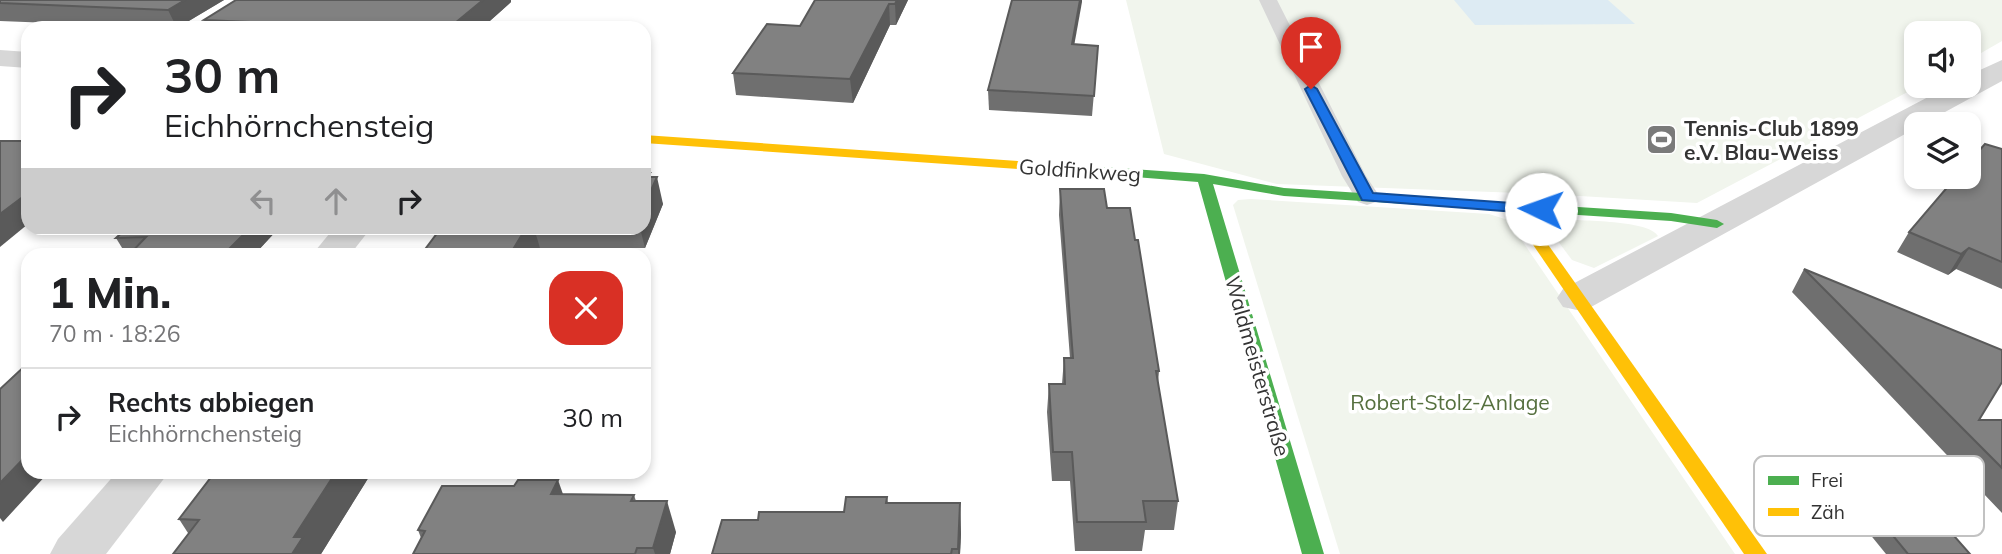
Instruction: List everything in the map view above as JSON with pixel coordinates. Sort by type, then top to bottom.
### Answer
[{"type":"street","points":[[1577,298],[2002,69]]},
{"type":"street","name":"Goldfinkweg","points":[[651,139],[1204,178],[1284,192],[1515,208]]},
{"type":"street","name":"Waldmeisterstraße","points":[[1204,178],[1313,554]]},
{"type":"street","points":[[1515,208],[1671,217],[1717,224]]},
{"type":"street","points":[[1515,208],[1756,554]]},
{"type":"street","points":[[76,554],[139,479]]},
{"type":"lane","points":[[1268,0],[1367,197]]},
{"type":"green space","points":[[1126,0],[2002,0],[2002,41],[1981,53],[1981,21],[1904,21],[1904,94],[1697,203],[1546,194],[1277,184],[1164,154]]},
{"type":"green space","name":"Robert-Stolz-Anlage","points":[[1238,200],[1489,214],[1508,220],[1735,554],[1340,554],[1233,205]]},
{"type":"green space","points":[[1553,219],[1640,226],[1652,230],[1658,236],[1594,268],[1572,260],[1546,225]]},
{"type":"shaded area","points":[[1454,0],[1608,0],[1635,24],[1475,25]]},
{"type":"building","points":[[0,0],[185,0],[168,10],[0,3]]},
{"type":"building","points":[[236,0],[483,0],[458,21],[204,20]]},
{"type":"building","points":[[815,0],[897,0],[895,4],[889,4],[850,79],[733,73],[767,24],[800,26]]},
{"type":"building","points":[[1012,0],[1080,0],[1072,44],[1098,46],[1094,96],[988,90]]},
{"type":"building","points":[[0,141],[21,141],[21,198],[0,214]]},
{"type":"building","points":[[1985,144],[2002,149],[2002,262],[1969,248],[1961,254],[1909,232],[1946,189],[1981,189],[1981,148]]},
{"type":"building","points":[[651,177],[657,177],[651,190]]},
{"type":"building","points":[[1060,189],[1104,189],[1107,208],[1130,208],[1135,240],[1138,240],[1178,501],[1143,501],[1146,522],[1077,522],[1072,452],[1053,452],[1049,384],[1065,384],[1064,358],[1073,358]]},
{"type":"building","points":[[119,235],[243,235],[230,248],[136,248],[146,237],[116,238]]},
{"type":"building","points":[[436,235],[522,235],[514,248],[426,248]]},
{"type":"building","points":[[1804,269],[2002,350],[2002,382],[1979,420],[2002,420],[2002,468]]},
{"type":"building","points":[[21,370],[21,461],[0,483],[0,389]]},
{"type":"building","points":[[210,479],[331,479],[294,537],[303,537],[292,554],[173,554],[199,520],[179,519]]},
{"type":"building","points":[[518,480],[558,480],[551,494],[634,495],[631,501],[667,501],[653,548],[637,548],[635,554],[413,554],[425,531],[418,530],[442,486],[514,486]]},
{"type":"building","points":[[846,497],[887,497],[886,503],[960,503],[958,549],[952,549],[951,554],[712,554],[722,520],[758,520],[759,512],[844,512]]},
{"type":"building","points":[[1893,536],[1954,536],[1970,554],[1908,554]]},
{"type":"traffic: fast","points":[[1089,170],[1204,178],[1284,192],[1671,217],[1717,224]]},
{"type":"traffic: fast","points":[[1204,178],[1313,554]]},
{"type":"traffic: slow","points":[[651,139],[1089,170]]},
{"type":"traffic: slow","points":[[1515,208],[1756,554]]},
{"type":"place","name":"Tennis-Club 1899 e.V. Blau-Weiss","points":[[1661,140]]},
{"type":"route","points":[[1311,89],[1367,197],[1541,209]]}]
